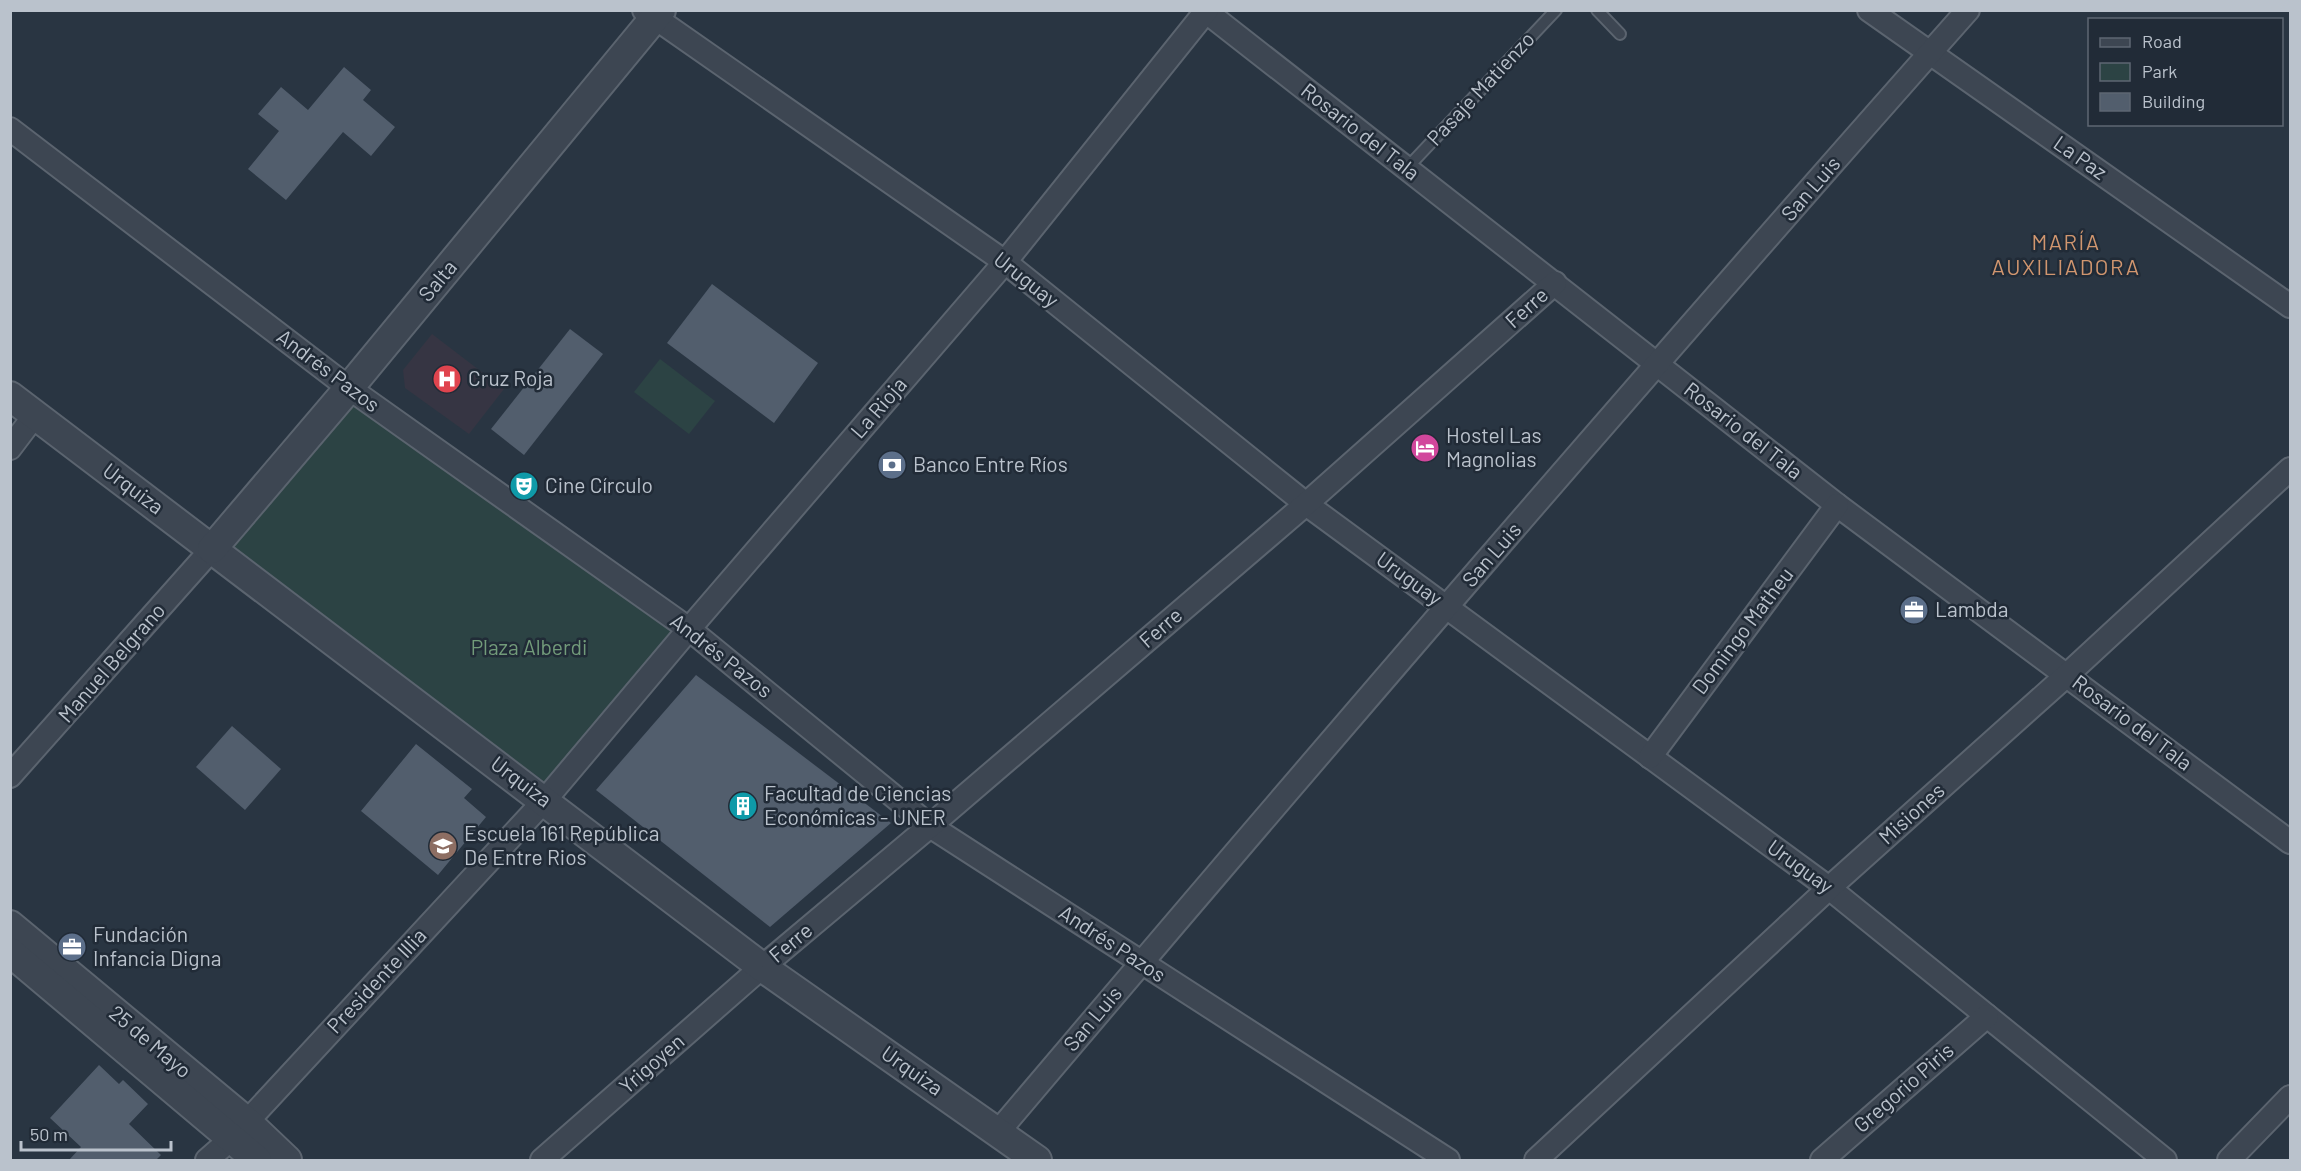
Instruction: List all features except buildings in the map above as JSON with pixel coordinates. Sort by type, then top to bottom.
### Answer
[{"type":"street","name":"La Paz","points":[[1869,10],[2290,306]]},
{"type":"street","name":"San Luis","points":[[998,1132],[1141,962],[1658,364],[1968,10]]},
{"type":"street","name":"Rosario del Tala","points":[[1205,11],[1837,505],[2290,842]]},
{"type":"street","name":"La Rioja","points":[[545,800],[1005,262],[1205,11]]},
{"type":"street","name":"Uruguay","points":[[653,13],[1005,262],[1306,504],[1829,888],[2165,1161]]},
{"type":"street","name":"Salta","points":[[212,549],[349,388],[653,13]]},
{"type":"street","name":"Andrés Pazos","points":[[10,129],[349,388],[689,629],[930,826],[1448,1161]]},
{"type":"street","name":"Ferre","points":[[762,967],[1306,504],[1555,283]]},
{"type":"street","name":"Urquiza","points":[[10,396],[762,967],[1037,1161]]},
{"type":"street","points":[[10,448],[35,415]]},
{"type":"street","name":"Misiones","points":[[1536,1161],[1829,888],[2067,675],[2290,469]]},
{"type":"street","name":"Domingo Matheu","points":[[1650,757],[1837,505]]},
{"type":"street","name":"Manuel Belgrano","points":[[10,776],[212,549]]},
{"type":"street","name":"Presidente Illia","points":[[207,1161],[239,1130],[545,800]]},
{"type":"street","name":"25 de Mayo","points":[[10,925],[239,1130],[257,1161]]},
{"type":"street","name":"25 de Mayo","points":[[10,952],[239,1130],[287,1161]]},
{"type":"street","name":"Yrigoyen","points":[[542,1161],[762,967]]},
{"type":"street","name":"Gregorio Piris","points":[[1822,1161],[1987,1016]]},
{"type":"street","points":[[2229,1161],[2290,1097]]},
{"type":"lane","name":"Pasaje Matienzo","points":[[1407,168],[1556,10]]},
{"type":"lane","points":[[1597,10],[1620,34]]},
{"type":"shaded area","name":"Cruz Roja","points":[[432,334],[504,389],[469,434],[405,388],[403,370]]},
{"type":"green space","points":[[660,359],[715,401],[689,434],[634,392]]},
{"type":"green space","name":"Plaza Alberdi","points":[[349,403],[673,630],[545,782],[231,551]]},
{"type":"place","name":"Cruz Roja","points":[[447,379]]},
{"type":"place","name":"Hostel Las Magnolias","points":[[1425,448]]},
{"type":"place","name":"Banco Entre Ríos","points":[[892,465]]},
{"type":"place","name":"Cine Círculo","points":[[524,486]]},
{"type":"place","name":"Lambda","points":[[1914,610]]},
{"type":"place","name":"Facultad de Ciencias Económicas - UNER","points":[[743,806]]},
{"type":"place","name":"Escuela 161 República De Entre Rios","points":[[443,846]]},
{"type":"place","name":"Fundación Infancia Digna","points":[[72,947]]},
{"type":"district","name":"MARÍA AUXILIADORA","points":[[2066,254]]}]
